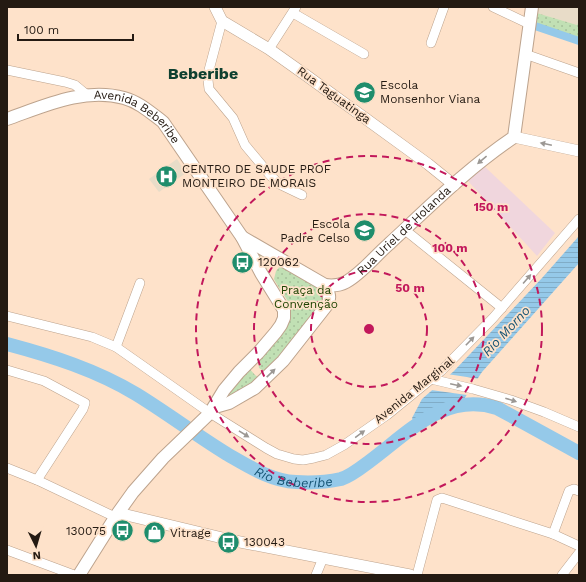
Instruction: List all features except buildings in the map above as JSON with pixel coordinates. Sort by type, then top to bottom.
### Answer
[{"type":"main road","points":[[514,137],[532,7]]},
{"type":"main road","name":"Avenida Beberibe","points":[[7,120],[55,102],[86,95],[124,98],[149,111],[163,122],[242,237],[261,273],[284,310],[282,325],[239,372]]},
{"type":"main road","name":"Rua Uriel de Holanda","points":[[325,285],[335,286],[345,283],[356,275],[454,185],[492,152],[514,137]]},
{"type":"main road","name":"Avenida Beberibe","points":[[242,237],[325,285]]},
{"type":"main road","points":[[261,273],[263,263],[266,260],[270,258],[280,258]]},
{"type":"main road","points":[[79,575],[117,515],[163,458],[182,438],[213,410],[229,403],[255,388],[284,361],[330,300],[329,293],[325,285]]},
{"type":"main road","points":[[239,372],[238,380],[244,388],[255,388]]},
{"type":"main road","points":[[213,410],[224,390],[239,372]]},
{"type":"street","points":[[215,7],[222,20],[209,70],[209,89],[233,118],[245,145],[270,175],[279,184],[302,195]]},
{"type":"street","points":[[431,43],[444,7]]},
{"type":"street","points":[[493,7],[529,24]]},
{"type":"street","points":[[269,49],[294,10],[364,54]]},
{"type":"street","name":"Rua Taguatinga","points":[[222,20],[269,49],[428,164],[454,185]]},
{"type":"street","points":[[525,54],[579,73]]},
{"type":"street","points":[[7,70],[75,85],[86,95]]},
{"type":"street","points":[[514,137],[579,151]]},
{"type":"street","name":"Avenida Marginal","points":[[7,316],[92,337],[116,347],[213,410],[277,454],[304,460],[326,455],[344,446],[435,380],[502,308],[579,219]]},
{"type":"street","points":[[405,230],[502,308]]},
{"type":"street","points":[[116,347],[140,283]]},
{"type":"street","points":[[7,370],[44,381],[83,402],[85,405],[37,480]]},
{"type":"street","points":[[435,380],[474,389],[518,402],[579,427]]},
{"type":"street","points":[[7,468],[117,515],[393,574],[410,575]]},
{"type":"street","points":[[553,534],[569,491],[574,489],[579,491]]},
{"type":"street","points":[[418,575],[437,500],[440,498],[445,498],[553,534],[579,546]]},
{"type":"street","points":[[7,550],[74,575]]},
{"type":"street","points":[[562,575],[579,553]]},
{"type":"street","points":[[316,575],[323,558]]},
{"type":"shaded area","points":[[537,7],[579,7],[578,24],[577,25],[537,13]]},
{"type":"shaded area","name":"CENTRO DE SAUDE PROF MONTEIRO DE MORAIS","points":[[177,159],[186,173],[159,192],[149,179]]},
{"type":"shaded area","points":[[483,165],[555,233],[537,256],[467,180]]},
{"type":"green space","points":[[537,13],[577,25],[579,21],[579,43],[535,27]]},
{"type":"green space","name":"Praça da Convenção","points":[[252,248],[273,261],[266,270]]},
{"type":"green space","name":"Praça da Convenção","points":[[281,265],[319,284],[324,292],[324,301],[281,357],[267,371],[259,368],[258,359],[287,326],[291,313],[288,301],[274,279],[276,271]]},
{"type":"green space","points":[[248,367],[261,379],[223,400]]},
{"type":"water","name":"Rio Morno","points":[[579,236],[579,263],[482,372],[464,399],[445,403],[413,421],[412,418],[422,399],[454,371],[542,278]]},
{"type":"pier","points":[[447,374],[480,379],[467,395],[431,390]]},
{"type":"waterway","points":[[535,26],[579,41]]},
{"type":"waterway","name":"Rio Beberibe","points":[[7,344],[73,364],[121,385],[227,454],[260,472],[287,481],[319,482],[345,478],[360,469],[413,427],[444,410],[461,405],[478,404],[497,408],[579,453]]},
{"type":"place","name":"Escola Monsenhor Viana","points":[[364,92]]},
{"type":"place","name":"CENTRO DE SAUDE PROF MONTEIRO DE MORAIS","points":[[167,176]]},
{"type":"place","name":"Escola Padre Celso","points":[[365,231]]},
{"type":"place","name":"120062","points":[[242,262]]},
{"type":"place","name":"130075","points":[[122,531]]},
{"type":"place","name":"Vitrage","points":[[154,533]]},
{"type":"place","name":"130043","points":[[229,542]]},
{"type":"district","name":"Beberibe","points":[[203,73]]}]
